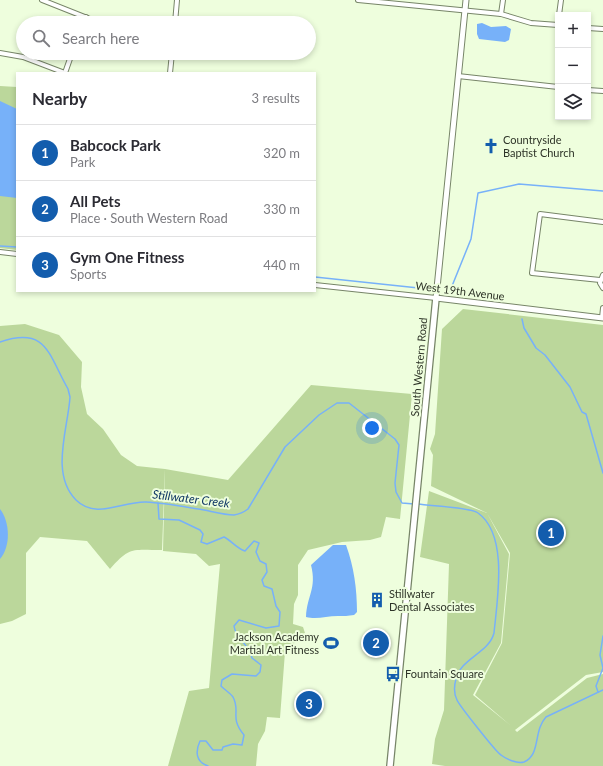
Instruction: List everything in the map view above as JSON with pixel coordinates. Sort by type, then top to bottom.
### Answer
[{"type":"main road","name":"South Western Road","points":[[390,766],[419,484],[436,298]]},
{"type":"street","points":[[42,0],[83,16]]},
{"type":"street","points":[[176,16],[177,0]]},
{"type":"street","points":[[358,0],[501,14],[531,23],[555,25]]},
{"type":"street","name":"South Western Road","points":[[436,298],[466,0]]},
{"type":"street","points":[[501,14],[503,0]]},
{"type":"street","points":[[559,12],[561,0]]},
{"type":"street","points":[[591,28],[603,29]]},
{"type":"street","points":[[0,53],[16,56]]},
{"type":"street","points":[[30,60],[62,72]]},
{"type":"street","points":[[65,72],[70,60]]},
{"type":"street","points":[[170,72],[171,60]]},
{"type":"street","points":[[458,76],[555,87]]},
{"type":"street","points":[[591,90],[603,91]]},
{"type":"street","points":[[600,280],[532,273],[540,214],[603,222]]},
{"type":"street","points":[[0,252],[16,254]]},
{"type":"street","points":[[600,280],[603,276]]},
{"type":"street","points":[[600,280],[603,288]]},
{"type":"street","name":"West 19th Avenue","points":[[316,285],[602,318]]},
{"type":"street","points":[[602,318],[603,308]]},
{"type":"green space","points":[[0,86],[16,87],[16,250],[0,248]]},
{"type":"green space","points":[[463,309],[603,325],[603,672],[586,675],[515,730],[517,732],[587,678],[603,674],[603,766],[445,766],[432,764],[435,739],[444,710],[449,564],[420,557],[429,491],[487,513],[431,486],[433,455],[430,449],[435,434],[442,329]],"holes":[[[487,513],[510,553],[502,643],[475,695],[510,725],[473,695],[501,643],[509,554]]]},
{"type":"green space","points":[[25,324],[59,335],[82,362],[81,387],[87,414],[103,429],[121,455],[137,466],[165,469],[162,550],[133,551],[122,556],[110,569],[87,541],[40,537],[26,553],[26,614],[12,621],[0,624],[0,326]]},
{"type":"green space","points":[[311,385],[412,394],[400,519],[386,517],[381,537],[370,540],[342,542],[308,550],[298,565],[298,595],[294,604],[293,624],[303,627],[305,633],[285,652],[280,718],[267,717],[265,731],[258,744],[256,766],[168,766],[189,691],[209,688],[220,564],[209,566],[196,554],[163,551],[165,469],[228,480]]},
{"type":"water","points":[[482,23],[491,27],[506,26],[511,29],[509,40],[505,42],[479,39],[477,34],[477,24]]},
{"type":"water","points":[[0,101],[16,109],[16,198],[0,196]]},
{"type":"water","points":[[0,509],[6,520],[8,534],[6,548],[0,559]]},
{"type":"water","points":[[333,545],[346,545],[354,578],[357,612],[350,616],[318,618],[306,617],[313,580],[311,565]]},
{"type":"waterway","points":[[450,291],[471,239],[478,193],[519,184],[603,191]]},
{"type":"waterway","points":[[0,246],[16,247]]},
{"type":"waterway","points":[[316,277],[428,289]]},
{"type":"waterway","points":[[522,319],[524,328],[536,348],[545,355],[570,387],[582,412],[586,414],[603,473]]},
{"type":"waterway","name":"Stillwater Creek","points":[[0,342],[16,338],[28,338],[37,341],[44,346],[56,365],[68,389],[70,397],[62,451],[64,477],[68,489],[76,500],[84,506],[92,509],[101,509],[137,502],[146,502],[175,505],[234,515],[242,513],[248,509],[285,447],[319,415],[337,403],[349,403],[395,439],[399,445],[395,483],[396,492],[402,503],[414,504]]},
{"type":"waterway","points":[[158,503],[159,519],[179,520],[200,530],[203,534],[201,542],[207,544],[224,537],[245,551],[254,541],[259,543],[256,552],[260,561],[266,564],[267,572],[262,580],[264,586],[272,589],[276,606],[280,612],[279,626],[266,628],[239,620],[234,626],[237,635],[248,649],[252,658],[261,665],[260,672],[256,676],[232,674],[222,680],[221,686],[233,697],[236,707],[237,724],[244,735],[242,745],[233,744],[223,747],[222,750],[213,750],[206,741],[200,741],[197,753],[201,762],[208,766]]},
{"type":"waterway","name":"Stillwater Creek","points":[[418,504],[474,511],[488,523],[494,537],[499,569],[494,633],[487,646],[463,666],[455,682],[455,690],[456,698],[459,704],[498,752],[503,757],[512,761],[524,762],[533,754],[539,729],[546,717],[603,690]]},
{"type":"waterway","points":[[598,692],[596,686],[603,668],[600,655],[603,636]]},
{"type":"place","name":"Countryside Baptist Church","points":[[491,146]]},
{"type":"place","name":"Babcock Park","points":[[551,533]]},
{"type":"place","name":"Stillwater Dental Associates","points":[[377,600]]},
{"type":"place","name":"Jackson Academy Martial Art Fitness","points":[[331,643]]},
{"type":"place","name":"All Pets","points":[[376,643]]},
{"type":"place","name":"Fountain Square","points":[[393,674]]},
{"type":"place","name":"Gym One Fitness","points":[[309,704]]}]
